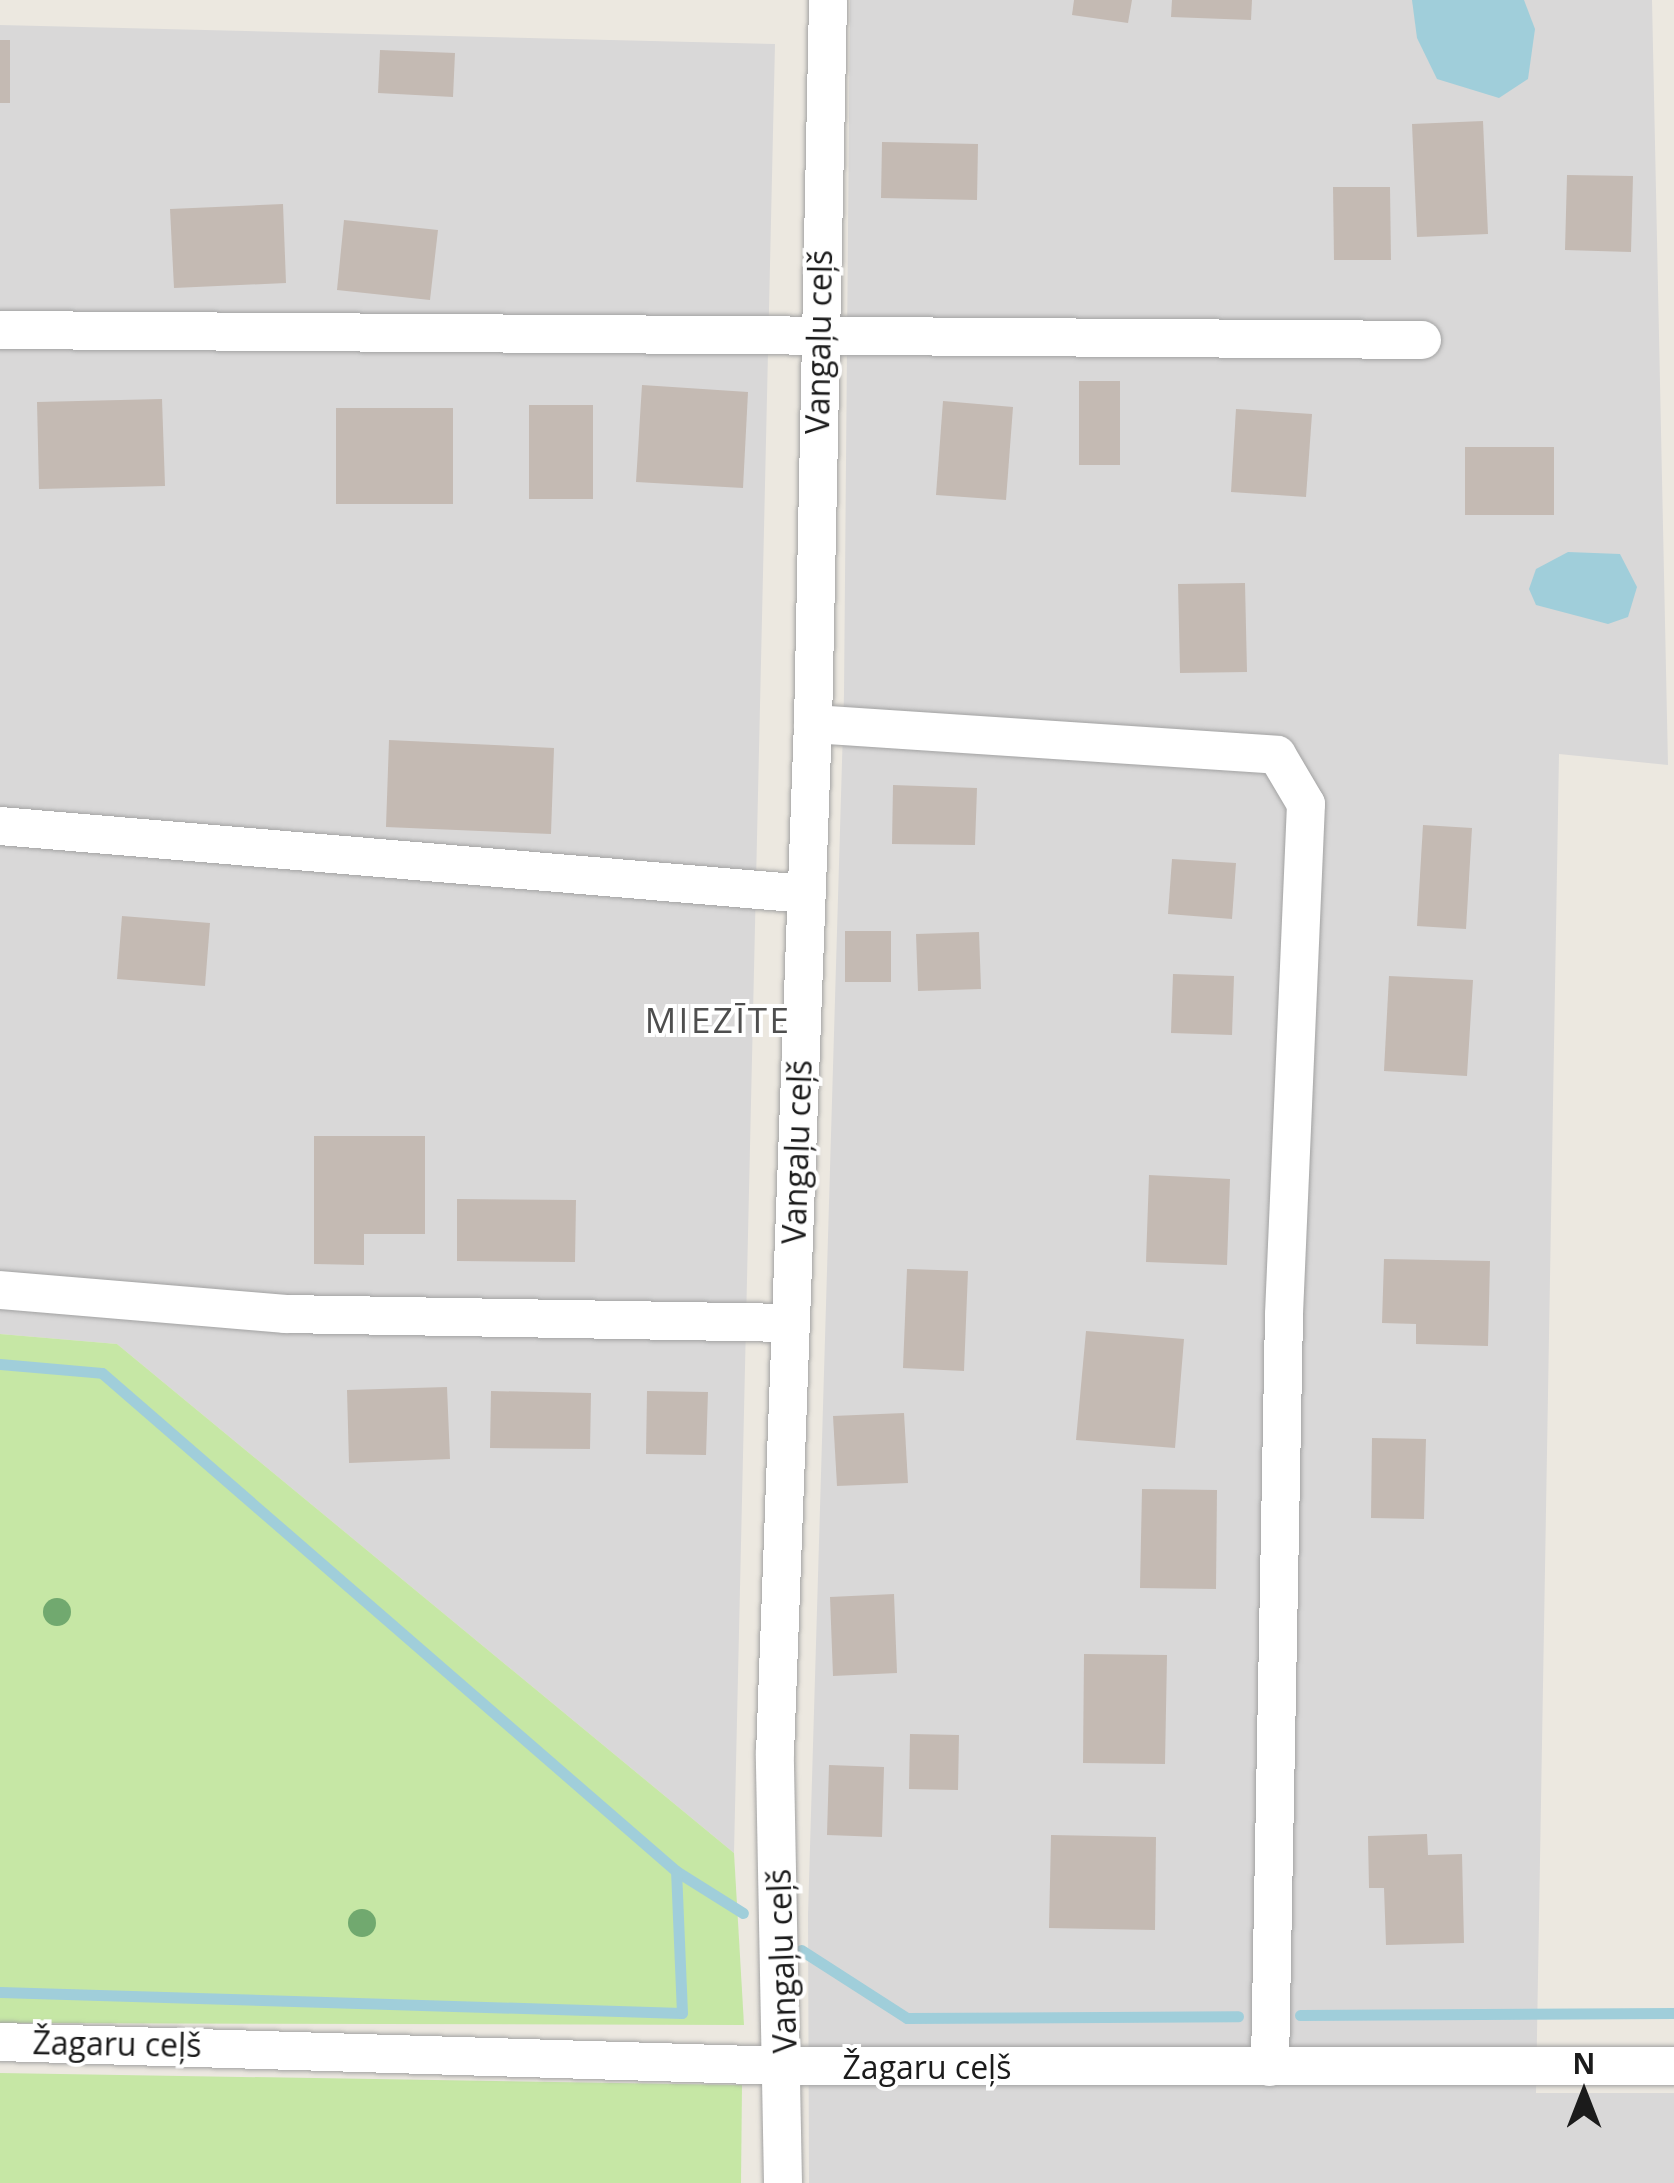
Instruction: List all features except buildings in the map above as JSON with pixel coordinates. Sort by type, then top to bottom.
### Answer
[{"type":"street","name":"Vangaļu ceļš","points":[[783,2183],[786,2066],[775,1754],[813,724],[828,0]]},
{"type":"street","points":[[0,330],[818,340],[1422,340]]},
{"type":"street","points":[[813,724],[1277,756],[1306,804],[1284,1315],[1270,2067]]},
{"type":"street","points":[[0,826],[806,894]]},
{"type":"street","points":[[0,1290],[285,1314],[791,1323]]},
{"type":"street","name":"Žagaru ceļš","points":[[0,2042],[786,2066],[1674,2066]]},
{"type":"shaded area","points":[[850,0],[1652,0],[1668,765],[1559,754],[1536,2093],[1674,2093],[1674,2183],[809,2183],[808,1915],[844,694]]},
{"type":"shaded area","points":[[0,25],[775,44],[734,1853],[117,1344],[0,1334]]},
{"type":"green space","points":[[0,1334],[117,1344],[734,1853],[744,2025],[0,2023]]},
{"type":"green space","points":[[0,2073],[742,2085],[741,2183],[0,2183]]},
{"type":"water","points":[[1412,0],[1524,0],[1535,29],[1528,79],[1499,98],[1437,79],[1417,38]]},
{"type":"water","points":[[1568,552],[1620,554],[1637,587],[1628,617],[1608,624],[1536,605],[1529,589],[1536,569]]},
{"type":"waterway","points":[[0,1364],[102,1373],[676,1871],[743,1913]]},
{"type":"waterway","points":[[0,1992],[682,2013],[676,1871]]},
{"type":"waterway","points":[[801,1950],[907,2018],[1238,2016]]},
{"type":"waterway","points":[[1300,2015],[1674,2013]]},
{"type":"district","name":"MIEZĪTE","points":[[718,1020]]}]
